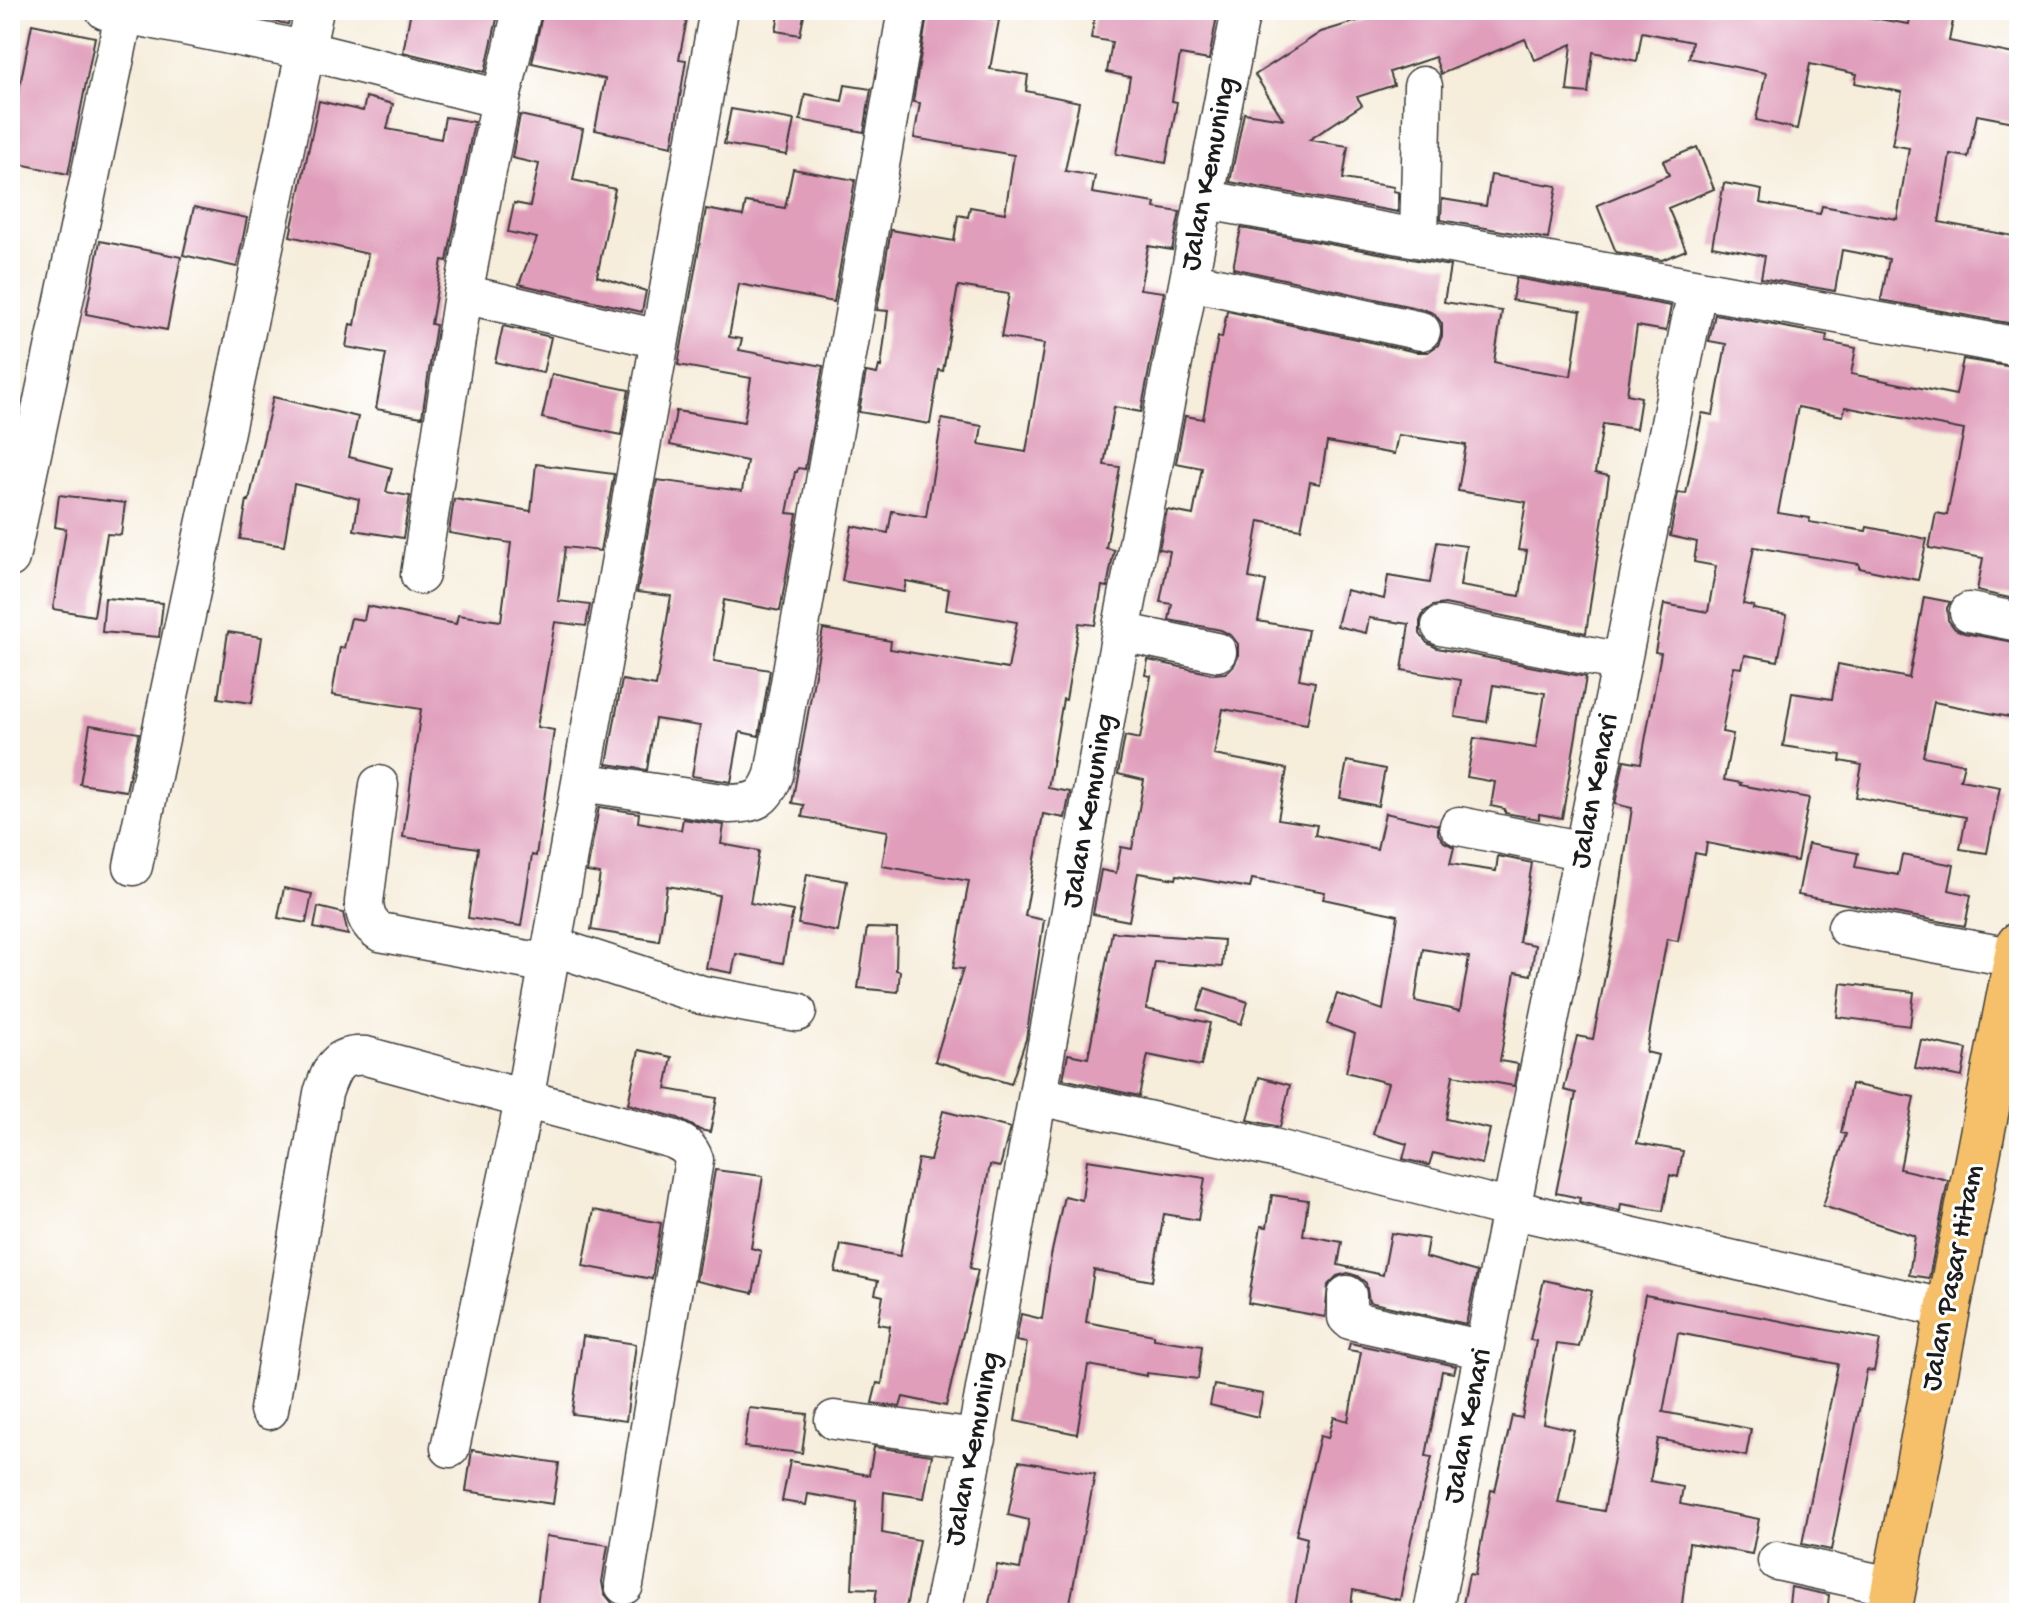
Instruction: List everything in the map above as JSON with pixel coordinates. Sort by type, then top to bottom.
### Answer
[{"type":"main road","name":"Jalan Pasar Hitam","points":[[1892,1600],[2017,951]]},
{"type":"street","points":[[133,866],[314,10]]},
{"type":"street","points":[[420,575],[463,294],[501,99],[522,10]]},
{"type":"street","points":[[450,1448],[524,1101],[719,10]]},
{"type":"street","points":[[581,782],[729,804],[750,803],[769,789],[774,775],[907,10]]},
{"type":"street","name":"Jalan Kemuning","points":[[942,1613],[977,1439],[1121,632],[1207,200],[1241,10]]},
{"type":"street","points":[[10,558],[118,11],[304,50],[501,99]]},
{"type":"street","points":[[1419,237],[1423,86]]},
{"type":"street","points":[[1207,200],[2019,347]]},
{"type":"street","points":[[1190,281],[1421,331]]},
{"type":"street","name":"Jalan Kenari","points":[[1433,1613],[1509,1219],[1697,290]]},
{"type":"street","points":[[463,294],[659,339]]},
{"type":"street","points":[[1969,612],[2019,622]]},
{"type":"street","points":[[1441,626],[1621,662]]},
{"type":"street","points":[[1121,632],[1217,652]]},
{"type":"street","points":[[379,785],[364,902],[365,914],[380,932],[546,975],[702,995],[797,1012]]},
{"type":"street","points":[[1459,826],[1584,851]]},
{"type":"street","points":[[1847,927],[2017,951]]},
{"type":"street","points":[[269,1410],[323,1093],[337,1062],[351,1055],[366,1056],[685,1145],[692,1152],[694,1160],[624,1585]]},
{"type":"street","points":[[1037,1104],[1273,1148],[1509,1219],[1945,1325]]},
{"type":"street","points":[[1347,1295],[1347,1317],[1350,1320],[1484,1350]]},
{"type":"street","points":[[834,1420],[977,1439]]},
{"type":"street","points":[[1777,1561],[1892,1600]]},
{"type":"building","points":[[217,10],[292,10],[288,24]]},
{"type":"building","points":[[411,10],[499,10],[485,72],[403,52]]},
{"type":"building","points":[[543,10],[689,10],[679,59],[686,60],[672,146],[595,130],[605,79],[532,63]]},
{"type":"building","points":[[780,10],[805,10],[800,35],[776,31]]},
{"type":"building","points":[[928,10],[999,20],[990,69],[1028,75],[1026,91],[1079,102],[1065,171],[1095,176],[1092,193],[1155,203],[1154,208],[1180,212],[1172,250],[1148,246],[1140,289],[1164,292],[1141,412],[1114,407],[1104,465],[1120,467],[1106,548],[1114,550],[1107,587],[1102,586],[1095,625],[1079,623],[1066,700],[1063,699],[1048,788],[1070,792],[1065,818],[1043,814],[1025,916],[1044,920],[1026,1039],[1011,1084],[935,1061],[963,969],[953,968],[969,881],[882,866],[888,831],[802,817],[804,805],[792,803],[823,629],[891,641],[890,649],[1008,669],[1017,622],[946,610],[949,589],[906,581],[904,592],[842,581],[852,526],[888,533],[892,511],[926,517],[942,419],[982,426],[979,444],[1026,452],[1044,344],[1001,337],[1009,294],[958,286],[930,424],[859,412],[866,372],[877,374],[881,367],[888,311],[877,310],[891,230],[954,241],[958,215],[968,217],[970,207],[1005,213],[1014,155],[914,138],[920,103],[913,102]]},
{"type":"building","points":[[1096,10],[1218,10],[1209,60],[1180,55],[1172,101],[1177,102],[1166,163],[1116,154],[1130,77],[1107,72],[1112,42],[1091,38]]},
{"type":"building","points":[[1394,10],[1824,10],[1909,24],[1912,10],[1955,10],[1949,41],[2019,55],[2019,123],[1977,115],[1968,157],[1950,154],[1939,222],[2019,237],[2019,325],[1881,300],[1889,259],[1842,250],[1835,291],[1761,278],[1765,256],[1712,246],[1724,183],[1762,190],[1760,203],[1820,214],[1822,206],[1897,219],[1909,148],[1892,145],[1902,92],[1855,83],[1857,74],[1810,64],[1797,129],[1756,120],[1766,73],[1689,58],[1692,42],[1642,32],[1637,61],[1593,52],[1588,93],[1567,91],[1572,44],[1535,60],[1525,39],[1441,74],[1435,57],[1390,72],[1394,85],[1357,97],[1362,105],[1309,140],[1348,146],[1343,179],[1394,187],[1393,191],[1398,192],[1398,212],[1230,182],[1244,113],[1283,119],[1255,75],[1321,32]]},
{"type":"building","points":[[32,24],[95,37],[68,174],[10,162],[10,136]]},
{"type":"building","points":[[845,85],[871,89],[864,132],[800,120],[805,94],[842,101]]},
{"type":"building","points":[[366,97],[393,104],[387,129],[441,139],[445,117],[474,122],[447,261],[442,260],[431,324],[436,325],[422,417],[376,409],[386,354],[346,347],[350,324],[355,325],[368,254],[290,236],[319,101],[363,111]]},
{"type":"building","points":[[731,109],[794,120],[787,155],[724,144]]},
{"type":"building","points":[[520,115],[583,129],[573,180],[615,189],[597,276],[646,291],[642,312],[519,284],[537,238],[508,232],[514,203],[530,206],[539,164],[512,158]]},
{"type":"building","points":[[1697,147],[1714,189],[1668,208],[1686,250],[1662,260],[1616,252],[1597,205],[1669,175],[1663,161]]},
{"type":"building","points":[[793,169],[855,180],[834,302],[739,284],[729,337],[742,339],[739,350],[823,366],[805,469],[798,468],[795,472],[787,513],[797,514],[780,611],[724,600],[714,661],[770,670],[759,736],[740,732],[731,782],[692,776],[700,726],[655,719],[647,770],[607,764],[622,680],[656,686],[671,596],[637,592],[657,480],[742,491],[747,461],[670,445],[676,411],[744,422],[751,378],[678,365],[706,209],[743,216],[746,202],[785,208]]},
{"type":"building","points":[[1491,175],[1557,186],[1548,239],[1441,220],[1442,199],[1486,206]]},
{"type":"building","points":[[194,207],[247,218],[237,267],[183,255]]},
{"type":"building","points":[[1241,228],[1450,266],[1444,302],[1502,311],[1494,362],[1571,376],[1581,311],[1512,300],[1516,278],[1671,306],[1666,331],[1637,326],[1627,394],[1641,397],[1636,429],[1603,424],[1595,473],[1609,476],[1586,633],[1445,604],[1433,606],[1424,612],[1420,621],[1420,634],[1427,643],[1437,648],[1586,677],[1562,818],[1539,814],[1539,819],[1505,813],[1505,809],[1491,806],[1495,782],[1467,777],[1474,738],[1536,748],[1545,693],[1493,685],[1487,722],[1455,717],[1461,680],[1402,670],[1409,624],[1369,618],[1366,633],[1337,626],[1346,590],[1384,599],[1388,576],[1430,583],[1437,542],[1466,546],[1460,586],[1520,596],[1527,551],[1518,550],[1526,502],[1458,491],[1466,445],[1398,435],[1394,454],[1327,442],[1320,484],[1310,482],[1301,529],[1259,521],[1249,578],[1266,581],[1258,621],[1308,630],[1299,679],[1315,682],[1307,724],[1223,709],[1214,755],[1287,769],[1278,819],[1317,825],[1315,835],[1377,849],[1385,813],[1438,825],[1438,834],[1444,842],[1454,847],[1450,864],[1496,871],[1498,856],[1532,863],[1519,942],[1535,945],[1531,975],[1515,972],[1500,1061],[1518,1064],[1514,1086],[1453,1075],[1446,1119],[1490,1129],[1482,1164],[1433,1153],[1429,1165],[1403,1159],[1407,1144],[1373,1134],[1388,1083],[1346,1072],[1355,1034],[1327,1024],[1337,994],[1383,1010],[1398,915],[1323,899],[1325,892],[1252,879],[1250,888],[1177,875],[1176,879],[1138,873],[1129,921],[1093,914],[1101,870],[1116,873],[1121,847],[1132,849],[1144,780],[1118,774],[1125,736],[1140,739],[1151,676],[1145,675],[1148,660],[1213,674],[1225,673],[1233,667],[1238,657],[1238,644],[1231,635],[1221,630],[1169,620],[1172,604],[1160,602],[1170,551],[1159,549],[1167,510],[1193,515],[1202,468],[1176,463],[1185,416],[1203,419],[1218,337],[1222,338],[1227,311],[1416,352],[1428,352],[1438,345],[1442,336],[1442,324],[1435,314],[1426,310],[1233,268]],"holes":[[[1423,949],[1469,957],[1460,1011],[1415,1001]]]},
{"type":"building","points":[[100,241],[181,257],[167,330],[86,314]]},
{"type":"building","points":[[1715,314],[1827,335],[1826,342],[1856,348],[1851,374],[1956,395],[1963,359],[2019,368],[2019,600],[1977,591],[1983,558],[1929,548],[1936,513],[1947,515],[1964,430],[1845,407],[1843,416],[1798,407],[1778,513],[1810,518],[1809,522],[1866,531],[1867,527],[1927,539],[1918,580],[1859,568],[1859,564],[1754,547],[1743,604],[1754,606],[1753,609],[1787,615],[1778,661],[1745,655],[1742,668],[1734,667],[1722,732],[1733,734],[1724,780],[1809,798],[1797,861],[1707,843],[1705,855],[1695,853],[1678,941],[1667,939],[1646,1052],[1658,1055],[1637,1143],[1683,1151],[1678,1177],[1670,1175],[1663,1211],[1621,1204],[1620,1211],[1579,1202],[1580,1198],[1556,1193],[1576,1093],[1564,1090],[1577,1036],[1593,1039],[1632,808],[1615,804],[1624,760],[1641,763],[1661,653],[1655,652],[1664,604],[1708,612],[1716,566],[1694,562],[1697,542],[1670,536],[1678,493],[1686,494],[1702,413],[1713,415],[1726,344],[1709,341]]},
{"type":"building","points":[[503,326],[551,337],[543,373],[495,362]]},
{"type":"building","points":[[552,374],[629,390],[621,435],[542,418]]},
{"type":"building","points":[[273,397],[358,417],[349,457],[392,468],[386,492],[410,496],[403,538],[354,530],[359,499],[294,484],[284,546],[240,539]]},
{"type":"building","points":[[536,464],[614,474],[600,551],[565,547],[558,601],[590,605],[586,626],[555,622],[537,727],[554,730],[536,856],[532,855],[521,926],[468,918],[478,848],[403,837],[421,709],[332,695],[340,647],[344,648],[351,618],[364,620],[367,606],[456,624],[458,615],[501,621],[511,543],[449,533],[454,499],[531,511]]},
{"type":"building","points":[[59,495],[125,503],[121,535],[107,534],[94,616],[53,609],[66,529],[55,527]]},
{"type":"building","points":[[1924,597],[1950,602],[1948,620],[1955,629],[2019,643],[2019,719],[1934,702],[1923,756],[1964,764],[1960,780],[2000,787],[1987,853],[1960,849],[1966,817],[1856,797],[1862,765],[1840,761],[1841,755],[1783,746],[1792,693],[1832,699],[1838,664],[1909,678]]},
{"type":"building","points":[[105,598],[163,603],[159,637],[102,632]]},
{"type":"building","points":[[228,632],[262,637],[252,703],[218,698]]},
{"type":"building","points":[[90,725],[139,733],[126,791],[80,784]]},
{"type":"building","points":[[1347,761],[1385,769],[1378,806],[1340,798]]},
{"type":"building","points":[[599,807],[639,813],[638,822],[681,830],[683,819],[724,825],[721,844],[759,851],[750,903],[793,911],[783,963],[736,954],[732,973],[706,968],[719,895],[667,886],[659,941],[591,930],[600,874],[587,872]]},
{"type":"building","points":[[1808,844],[1858,853],[1855,867],[1898,875],[1902,855],[1954,865],[1949,890],[1971,895],[1965,926],[1798,895]]},
{"type":"building","points":[[807,874],[847,881],[838,932],[798,924]]},
{"type":"building","points":[[284,888],[312,894],[306,923],[278,918]]},
{"type":"building","points":[[318,907],[343,913],[348,935],[314,928]]},
{"type":"building","points":[[867,928],[897,929],[898,992],[858,988]]},
{"type":"building","points":[[1112,932],[1224,940],[1222,967],[1155,962],[1146,1009],[1210,1023],[1201,1066],[1148,1055],[1139,1096],[1063,1079],[1068,1054],[1088,1058]]},
{"type":"building","points":[[1841,983],[1914,992],[1910,1026],[1837,1017]]},
{"type":"building","points":[[1205,988],[1248,1002],[1241,1024],[1198,1010]]},
{"type":"building","points":[[1921,1040],[1967,1049],[1962,1077],[1915,1068]]},
{"type":"building","points":[[639,1050],[672,1057],[666,1089],[717,1098],[710,1132],[678,1118],[628,1104]]},
{"type":"building","points":[[1259,1077],[1290,1085],[1280,1127],[1248,1120]]},
{"type":"building","points":[[1851,1084],[1914,1097],[1900,1169],[1948,1180],[1929,1278],[1909,1275],[1915,1236],[1823,1206],[1846,1134],[1841,1133]]},
{"type":"building","points":[[943,1111],[1010,1128],[1000,1167],[990,1165],[970,1268],[978,1270],[946,1406],[903,1397],[900,1407],[872,1403],[877,1383],[882,1384],[890,1326],[878,1324],[883,1296],[875,1294],[878,1281],[835,1272],[841,1245],[900,1256],[918,1159],[930,1161]]},
{"type":"building","points":[[1087,1160],[1205,1178],[1198,1220],[1164,1214],[1152,1281],[1094,1270],[1086,1322],[1154,1335],[1154,1339],[1202,1346],[1198,1379],[1147,1373],[1147,1376],[1088,1365],[1077,1434],[1015,1421],[1027,1343],[1016,1341],[1021,1314],[1042,1319],[1064,1196],[1082,1200]]},
{"type":"building","points":[[715,1170],[763,1176],[751,1248],[761,1251],[753,1293],[696,1281]]},
{"type":"building","points":[[1272,1195],[1308,1200],[1303,1235],[1342,1242],[1338,1265],[1383,1275],[1391,1233],[1428,1239],[1425,1257],[1477,1272],[1466,1324],[1369,1302],[1366,1283],[1348,1273],[1337,1276],[1328,1285],[1325,1317],[1248,1303],[1261,1226],[1267,1227]]},
{"type":"building","points":[[594,1210],[661,1223],[652,1279],[583,1266]]},
{"type":"building","points":[[1544,1280],[1592,1291],[1579,1347],[1557,1344],[1543,1423],[1574,1430],[1558,1503],[1604,1511],[1645,1295],[1880,1340],[1874,1371],[1867,1370],[1831,1550],[1802,1544],[1838,1364],[1678,1333],[1663,1412],[1751,1429],[1746,1456],[1658,1439],[1650,1481],[1683,1487],[1680,1504],[1759,1519],[1752,1554],[1689,1543],[1681,1613],[1511,1613],[1463,1604],[1469,1574],[1475,1575],[1491,1490],[1495,1491],[1512,1416],[1522,1418],[1536,1341],[1530,1340]]},
{"type":"building","points":[[583,1336],[636,1344],[626,1421],[572,1414]]},
{"type":"building","points":[[1350,1343],[1456,1366],[1454,1373],[1442,1371],[1426,1456],[1432,1457],[1400,1600],[1353,1590],[1350,1613],[1294,1613],[1307,1538],[1296,1535],[1320,1436],[1328,1438],[1334,1417],[1348,1421],[1361,1352],[1348,1350]]},
{"type":"building","points":[[1214,1385],[1263,1394],[1258,1417],[1210,1405]]},
{"type":"building","points":[[749,1408],[807,1414],[802,1453],[744,1447]]},
{"type":"building","points":[[874,1447],[932,1455],[924,1498],[884,1492],[882,1533],[919,1540],[905,1613],[873,1613],[877,1589],[852,1588],[857,1502],[808,1494],[806,1505],[782,1501],[790,1461],[869,1475]]},
{"type":"building","points":[[472,1450],[559,1463],[553,1504],[466,1491]]},
{"type":"building","points":[[1019,1461],[1095,1474],[1068,1613],[987,1613],[997,1565],[1020,1569],[1029,1520],[1008,1515]]},
{"type":"building","points":[[546,1536],[608,1545],[602,1582],[604,1593],[612,1603],[611,1613],[536,1613]]},
{"type":"building","points":[[1791,1587],[1829,1595],[1827,1613],[1788,1613]]}]
